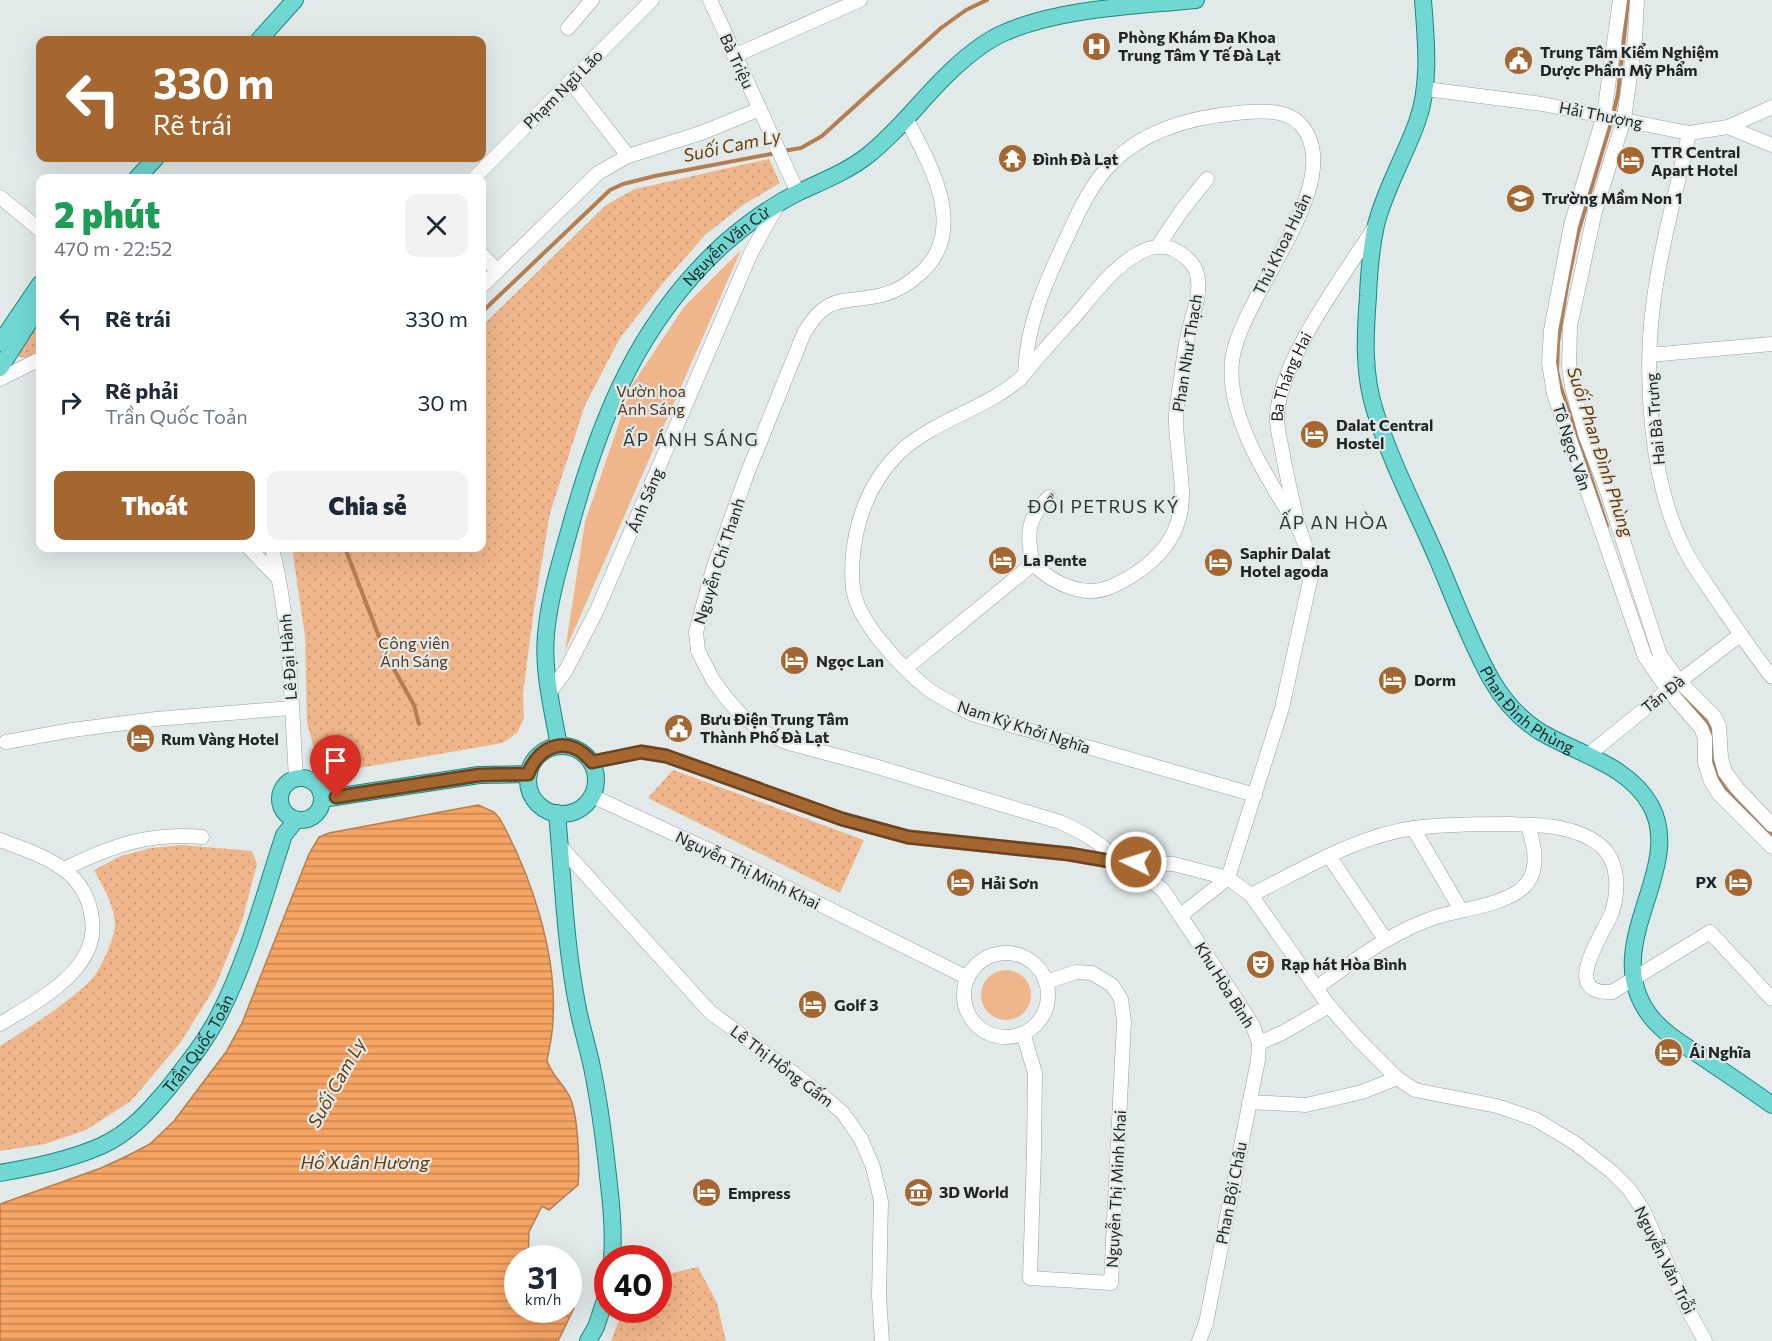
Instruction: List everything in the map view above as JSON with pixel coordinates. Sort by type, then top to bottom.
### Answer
[{"type":"main road","points":[[263,36],[295,0]]},
{"type":"main road","name":"Nguyễn Văn Cừ","points":[[559,746],[549,693],[546,627],[585,477],[612,400],[646,337],[688,280],[727,241],[778,204],[842,173],[868,154],[907,120],[952,70],[977,48],[1004,33],[1030,22],[1079,13],[1196,0]]},
{"type":"main road","name":"Ba Tháng Hai","points":[[1376,224],[1418,120],[1426,89],[1426,29],[1423,0]]},
{"type":"main road","points":[[141,174],[152,162]]},
{"type":"main road","name":"Phan Đình Phùng","points":[[1376,224],[1370,264],[1365,357],[1374,410],[1477,652],[1500,693],[1518,715],[1538,730],[1622,774],[1641,792],[1652,807],[1658,826],[1659,844],[1656,864],[1638,924],[1633,958],[1633,979],[1640,999],[1651,1018],[1669,1035],[1772,1105]]},
{"type":"main road","points":[[0,344],[36,290]]},
{"type":"main road","points":[[0,368],[36,311]]},
{"type":"main road","points":[[559,746],[578,749],[592,762],[596,779],[592,796],[578,810],[557,813],[547,810],[538,804],[532,795],[528,785],[528,774],[532,764],[548,748],[559,746]]},
{"type":"main road","points":[[322,799],[479,775],[528,774]]},
{"type":"main road","points":[[296,778],[303,778],[314,783],[322,799],[321,806],[309,819],[290,818],[281,809],[280,796],[285,785],[296,778]]},
{"type":"main road","points":[[557,813],[562,890],[578,1009],[601,1120],[613,1218],[612,1245]]},
{"type":"main road","name":"Trần Quốc Toản","points":[[0,1173],[40,1166],[102,1146],[130,1129],[151,1110],[188,1063],[219,1016],[245,954],[284,835],[296,820]]},
{"type":"main road","points":[[588,1341],[597,1323]]},
{"type":"street","points":[[568,28],[592,0]]},
{"type":"street","name":"Phạm Ngũ Lão","points":[[478,174],[652,0]]},
{"type":"street","name":"Bà Triệu","points":[[710,0],[798,193]]},
{"type":"street","points":[[734,56],[860,0]]},
{"type":"street","name":"Tô Ngọc Vân","points":[[1620,0],[1605,115],[1571,225],[1551,330],[1549,363],[1554,394],[1645,657],[1668,690],[1701,728],[1705,738],[1705,763],[1711,781],[1719,794],[1772,847]]},
{"type":"street","name":"Tô Ngọc Vân","points":[[1636,0],[1635,39],[1624,119],[1587,240],[1570,326],[1569,367],[1572,387],[1660,655],[1680,681],[1714,716],[1719,726],[1721,758],[1725,772],[1772,825]]},
{"type":"street","points":[[570,81],[628,156]]},
{"type":"street","name":"Hải Thượng","points":[[1426,89],[1542,104],[1689,133],[1728,127],[1772,106]]},
{"type":"street","points":[[486,282],[598,173],[628,156],[701,134],[760,109]]},
{"type":"street","name":"Thủ Khoa Huân","points":[[1025,372],[1027,344],[1047,279],[1089,192],[1112,162],[1138,143],[1163,130],[1194,119],[1224,114],[1278,112],[1300,122],[1311,138],[1315,156],[1312,184],[1289,237],[1239,332],[1232,362],[1233,388],[1242,425],[1257,459],[1300,531]]},
{"type":"street","name":"Nguyễn Chí Thanh","points":[[907,120],[928,162],[944,210],[940,246],[929,266],[915,279],[897,290],[880,295],[842,300],[827,307],[812,320],[790,365],[712,569],[696,632],[698,651],[713,680],[727,699],[743,717],[769,735],[789,743],[871,765],[1060,822],[1085,833],[1103,845],[1121,863]]},
{"type":"street","points":[[1728,127],[1772,146]]},
{"type":"street","name":"Hai Bà Trưng","points":[[1689,133],[1653,306],[1650,355],[1653,437],[1667,505],[1686,552],[1740,635],[1772,677]]},
{"type":"street","points":[[1025,372],[1116,269],[1140,252],[1158,246],[1182,210],[1208,179]]},
{"type":"street","points":[[0,196],[36,227]]},
{"type":"street","name":"Ánh Sáng","points":[[549,693],[566,670],[597,610],[751,253],[778,204]]},
{"type":"street","name":"Ba Tháng Hai","points":[[1228,878],[1256,795],[1283,703],[1310,581],[1311,566],[1288,482],[1276,417],[1280,396],[1288,369],[1303,341],[1376,224]]},
{"type":"street","name":"Phan Như Thạch","points":[[1033,564],[1060,585],[1079,590],[1107,589],[1136,575],[1159,556],[1174,533],[1182,493],[1176,421],[1184,350],[1197,300],[1198,282],[1196,270],[1189,260],[1173,249],[1158,246]]},
{"type":"street","points":[[486,259],[498,271]]},
{"type":"street","points":[[1650,355],[1772,344]]},
{"type":"street","points":[[0,379],[36,361]]},
{"type":"street","name":"Nam Kỳ Khởi Nghĩa","points":[[1025,372],[1008,389],[993,399],[939,425],[901,452],[886,467],[871,491],[861,515],[855,541],[853,590],[867,622],[906,668],[929,689],[947,702],[972,714],[1256,795]]},
{"type":"street","points":[[906,668],[1033,564],[1029,549],[1031,520],[1037,509],[1049,497]]},
{"type":"street","points":[[253,552],[280,580]]},
{"type":"street","points":[[273,552],[280,580]]},
{"type":"street","name":"Lê Đại Hành","points":[[280,580],[288,637],[296,778]]},
{"type":"street","name":"Tản Đà","points":[[1588,755],[1740,635]]},
{"type":"street","points":[[6,742],[72,730],[156,719],[291,708]]},
{"type":"street","points":[[592,762],[641,752],[666,756],[784,800],[908,837],[1069,854],[1121,863],[1173,864],[1228,878],[1251,895],[1329,1006]]},
{"type":"street","name":"Nguyễn Thị Minh Khai","points":[[592,796],[735,862],[968,978]]},
{"type":"street","points":[[1251,895],[1329,856],[1371,839],[1413,828],[1455,824],[1528,825],[1569,829],[1590,838],[1603,848],[1610,857],[1615,870],[1617,890],[1611,913],[1586,968],[1588,982],[1593,989],[1602,993],[1612,992],[1710,932],[1772,999]]},
{"type":"street","points":[[1316,988],[1385,939],[1414,925],[1508,897],[1520,891],[1528,883],[1534,870],[1534,846],[1528,825]]},
{"type":"street","points":[[1413,828],[1461,910]]},
{"type":"street","points":[[64,869],[112,847],[156,836],[202,837]]},
{"type":"street","points":[[0,840],[32,852],[64,869],[81,885],[90,902],[93,927],[88,952],[72,973],[43,997],[0,1024]]},
{"type":"street","name":"Lê Thị Hồng Gấm","points":[[560,846],[710,1012],[816,1090],[843,1113],[861,1138],[873,1167],[881,1201],[879,1296],[882,1341]]},
{"type":"street","points":[[1329,856],[1385,939]]},
{"type":"street","points":[[1121,863],[1151,879],[1163,890],[1181,915],[1228,878]]},
{"type":"street","name":"Khu Hòa Bình","points":[[1181,915],[1253,1026],[1259,1043],[1282,1033],[1329,1006]]},
{"type":"street","points":[[996,955],[1021,956],[1041,971],[1046,982],[1048,996],[1046,1010],[1039,1022],[1015,1036],[1002,1037],[989,1034],[978,1027],[970,1017],[965,1004],[968,978],[984,960],[996,955]]},
{"type":"street","name":"Nguyễn Thị Minh Khai","points":[[1023,1033],[1035,1073],[1030,1278],[1111,1283],[1124,1022],[1121,999],[1112,985],[1092,973],[1076,972],[1046,982]]},
{"type":"street","name":"Nguyễn Văn Trỗi","points":[[1329,1006],[1397,1078],[1415,1090],[1497,1106],[1535,1119],[1575,1143],[1612,1172],[1643,1210],[1689,1312],[1705,1341]]},
{"type":"street","name":"Phan Bội Châu","points":[[1199,1341],[1206,1323],[1258,1060],[1259,1043]]},
{"type":"street","points":[[1249,1102],[1306,1105],[1362,1092],[1397,1078]]},
{"type":"green space","name":"Công viên Ánh Sáng","points":[[769,159],[780,183],[743,205],[705,235],[663,283],[620,338],[585,405],[550,513],[523,693],[524,718],[517,733],[502,743],[337,772],[315,752],[307,723],[305,636],[293,552],[486,552],[486,322],[606,205],[635,189]]},
{"type":"green space","name":"Vườn hoa Ánh Sáng","points":[[741,250],[565,651],[585,522],[632,385],[684,307]]},
{"type":"green space","points":[[36,326],[36,354],[25,358],[17,356]]},
{"type":"green space","points":[[673,770],[864,840],[840,893],[648,798]]},
{"type":"green space","points":[[182,845],[252,851],[257,864],[242,921],[215,987],[181,1042],[131,1101],[86,1130],[45,1144],[0,1151],[0,1046],[59,1007],[90,981],[102,963],[112,939],[115,926],[113,911],[94,870],[121,856],[151,848]]},
{"type":"green space","points":[[1001,970],[1011,970],[1024,977],[1031,990],[1031,1000],[1024,1013],[1011,1020],[1001,1020],[992,1016],[985,1009],[981,1000],[981,990],[985,981],[992,974]]},
{"type":"green space","points":[[698,1267],[717,1303],[726,1341],[611,1341],[618,1323],[672,1323],[672,1273]]},
{"type":"water","name":"Hồ Xuân Hương","points":[[478,805],[494,812],[500,819],[522,865],[540,915],[551,967],[552,1028],[547,1060],[551,1070],[569,1095],[573,1108],[579,1154],[578,1185],[549,1210],[542,1206],[529,1232],[528,1245],[504,1245],[504,1323],[567,1323],[558,1341],[0,1341],[0,1204],[101,1168],[127,1156],[150,1144],[174,1121],[226,1052],[242,1023],[309,854],[319,837],[329,833]]},
{"type":"waterway","name":"Suối Cam Ly","points":[[783,151],[801,148],[822,136],[941,28],[966,10],[987,0]]},
{"type":"waterway","name":"Suối Phan Đình Phùng","points":[[1613,115],[1618,94],[1628,0]]},
{"type":"waterway","name":"Suối Phan Đình Phùng","points":[[1607,526],[1557,371],[1558,342],[1578,233],[1611,122]]},
{"type":"waterway","name":"Suối Cam Ly","points":[[486,308],[610,190],[623,184],[655,176],[776,153]]},
{"type":"waterway","name":"Suối Cam Ly","points":[[347,552],[386,655],[414,705],[419,724]]},
{"type":"waterway","name":"Suối Phan Đình Phùng","points":[[1676,689],[1697,710],[1710,729],[1714,764],[1720,781],[1741,806],[1772,835]]},
{"type":"place","name":"Phòng Khám Đa Khoa Trung Tâm Y Tế Đà Lạt","points":[[1097,46]]},
{"type":"place","name":"Trung Tâm Kiểm Nghiệm Dược Phẩm Mỹ Phẩm","points":[[1519,61]]},
{"type":"place","name":"Đình Đà Lạt","points":[[1012,159]]},
{"type":"place","name":"TTR Central Apart Hotel","points":[[1630,161]]},
{"type":"place","name":"Trường Mầm Non 1","points":[[1521,198]]},
{"type":"place","name":"Dalat Central Hostel","points":[[1315,434]]},
{"type":"place","name":"La Pente","points":[[1002,560]]},
{"type":"place","name":"Saphir Dalat Hotel agoda","points":[[1219,562]]},
{"type":"place","name":"Ngọc Lan","points":[[795,661]]},
{"type":"place","name":"Dorm","points":[[1393,680]]},
{"type":"place","name":"Bưu Điện Trung Tâm Thành Phố Đà Lạt","points":[[679,728]]},
{"type":"place","name":"Rum Vàng Hotel","points":[[140,739]]},
{"type":"place","name":"PX","points":[[1738,882]]},
{"type":"place","name":"Hải Sơn","points":[[960,883]]},
{"type":"place","name":"Rạp hát Hòa Bình","points":[[1260,964]]},
{"type":"place","name":"Golf 3","points":[[813,1005]]},
{"type":"place","name":"Ái Nghĩa","points":[[1668,1052]]},
{"type":"place","name":"3D World","points":[[918,1192]]},
{"type":"place","name":"Empress","points":[[707,1193]]},
{"type":"district","name":"ẤP ÁNH SÁNG","points":[[691,440]]},
{"type":"district","name":"ĐỒI PETRUS KÝ","points":[[1104,507]]},
{"type":"district","name":"ẤP AN HÒA","points":[[1334,523]]},
{"type":"route","points":[[336,797],[479,775],[528,774],[532,764],[548,748],[568,746],[586,754],[592,762],[641,752],[666,756],[784,800],[908,837],[1069,854],[1121,863],[1136,862]]}]
